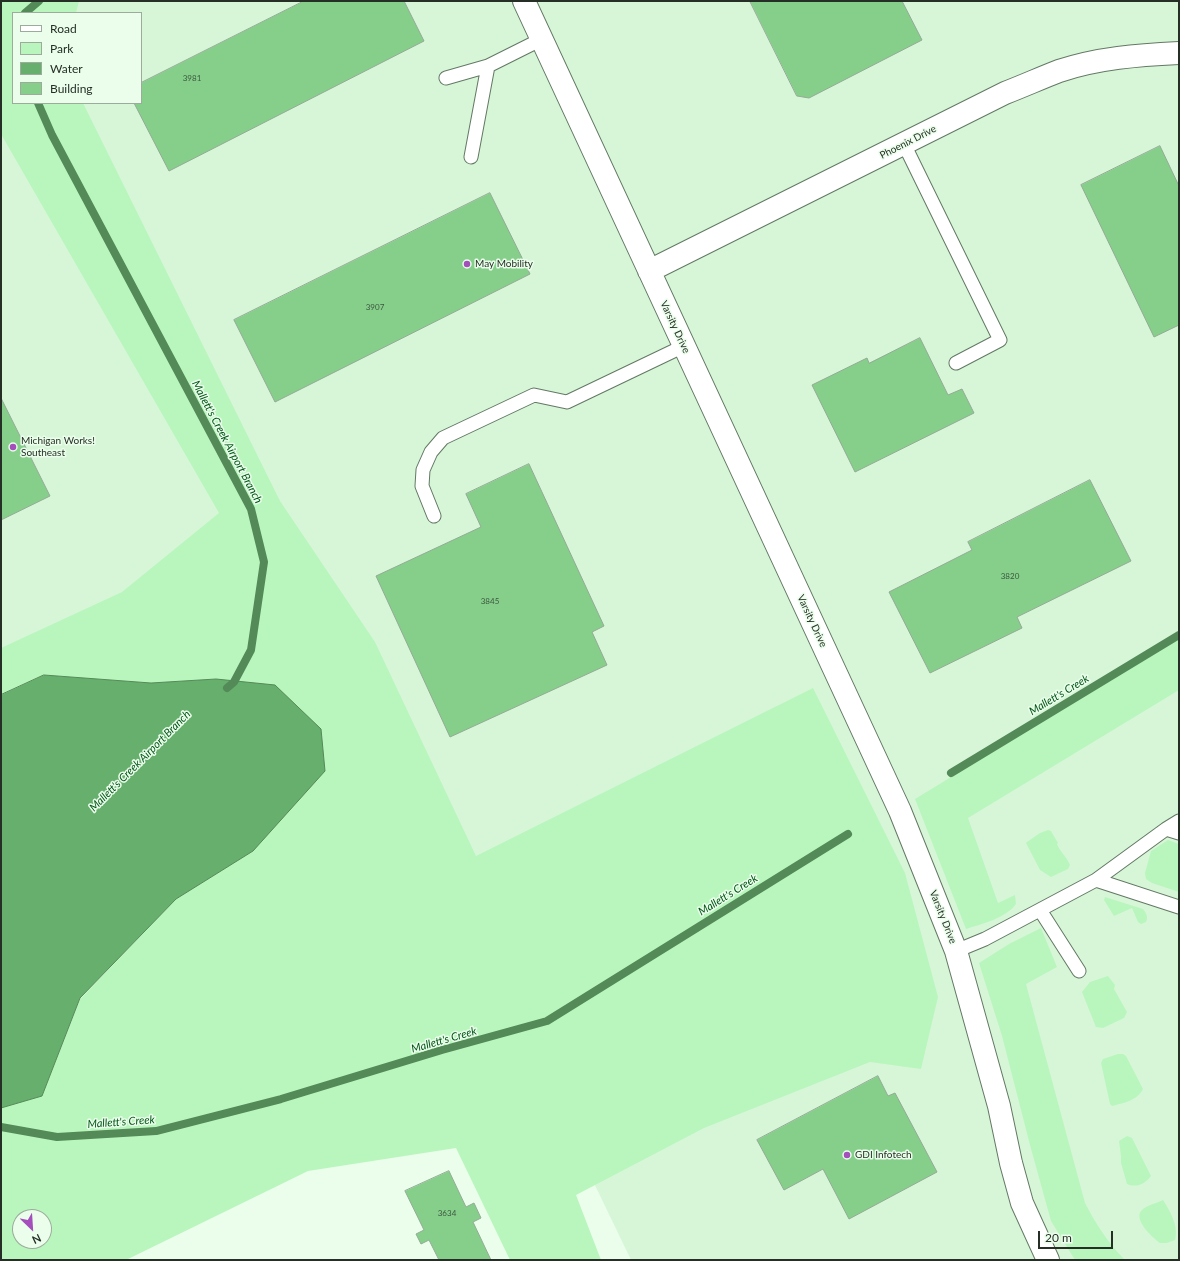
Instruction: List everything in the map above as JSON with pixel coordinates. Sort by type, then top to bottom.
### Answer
[{"type":"street","name":"Varsity Drive","points":[[524,1],[900,811],[956,951],[999,1106],[1011,1163],[1022,1202],[1048,1260]]},
{"type":"street","name":"Phoenix Drive","points":[[650,271],[1005,93],[1060,71],[1101,60],[1137,55],[1179,53]]},
{"type":"lane","points":[[446,78],[488,66],[542,39]]},
{"type":"lane","points":[[471,157],[488,66]]},
{"type":"lane","points":[[904,144],[1000,340],[956,362]]},
{"type":"lane","points":[[434,516],[422,486],[423,470],[431,452],[443,438],[534,396],[567,402],[684,346]]},
{"type":"lane","points":[[956,951],[984,939],[1096,880],[1179,821]]},
{"type":"lane","points":[[1166,829],[1179,833]]},
{"type":"lane","points":[[1096,880],[1179,908]]},
{"type":"lane","points":[[1040,910],[1078,971]]},
{"type":"shaded area","points":[[1,1],[1179,1],[1179,1260],[631,1260],[279,529],[1,671]]},
{"type":"green space","points":[[1,1],[79,1],[76,12],[12,12],[12,104],[83,104],[280,501],[375,642],[476,856],[813,688],[905,873],[938,997],[921,1069],[870,1062],[704,1128],[576,1195],[601,1260],[510,1260],[456,1148],[308,1171],[126,1260],[1,1260],[1,1108],[42,1096],[80,999],[176,899],[253,851],[216,679],[151,683],[44,675],[1,695],[1,648],[122,592],[219,513],[1,134]]},
{"type":"green space","points":[[1179,638],[1179,690],[968,818],[998,903],[1015,895],[1016,904],[1012,909],[1000,917],[966,929],[915,799]]},
{"type":"green space","points":[[1048,830],[1051,831],[1058,843],[1058,847],[1070,865],[1068,869],[1051,877],[1040,870],[1026,843],[1040,833]]},
{"type":"green space","points":[[1168,840],[1179,844],[1179,892],[1152,883],[1146,879],[1145,873],[1151,851]]},
{"type":"green space","points":[[1105,897],[1143,909],[1147,916],[1146,922],[1141,924],[1138,922],[1132,908],[1114,916],[1104,900]]},
{"type":"green space","points":[[1041,928],[1057,967],[1026,984],[1085,1203],[1103,1233],[1125,1260],[1075,1260],[1051,1221],[1002,1036],[979,963],[1009,944]]},
{"type":"green space","points":[[1108,976],[1115,985],[1114,989],[1127,1012],[1124,1018],[1103,1028],[1096,1027],[1082,992],[1090,982]]},
{"type":"green space","points":[[1118,1054],[1123,1054],[1126,1056],[1143,1089],[1133,1099],[1112,1106],[1110,1104],[1101,1063],[1103,1059]]},
{"type":"green space","points":[[1127,1136],[1132,1138],[1151,1176],[1143,1183],[1134,1186],[1127,1184],[1121,1163],[1119,1141]]},
{"type":"green space","points":[[1163,1200],[1171,1214],[1176,1229],[1175,1240],[1167,1243],[1160,1243],[1153,1237],[1141,1223],[1140,1218],[1140,1214],[1144,1208]]},
{"type":"water","points":[[44,675],[151,683],[216,679],[275,685],[321,729],[325,771],[253,851],[176,899],[80,998],[42,1096],[1,1108],[1,695]]},
{"type":"building","points":[[304,1],[404,1],[424,41],[169,171],[135,104],[142,104],[142,82]]},
{"type":"building","points":[[750,1],[902,1],[922,40],[809,98],[797,96]]},
{"type":"building","points":[[1160,146],[1179,186],[1179,325],[1154,337],[1081,185]]},
{"type":"building","points":[[490,193],[530,274],[275,402],[234,320]]},
{"type":"building","points":[[920,338],[948,395],[962,389],[974,413],[855,472],[812,385],[867,358],[869,363]]},
{"type":"building","name":"Michigan Works! Southeast","points":[[1,398],[50,496],[1,520]]},
{"type":"building","points":[[529,464],[604,626],[592,632],[607,665],[450,737],[376,576],[481,527],[466,494]]},
{"type":"building","points":[[1090,480],[1131,561],[1017,617],[1022,628],[930,673],[889,592],[972,550],[968,542]]},
{"type":"building","name":"GDI Infotech","points":[[878,1076],[888,1096],[895,1093],[937,1172],[849,1219],[823,1169],[784,1190],[757,1140]]},
{"type":"building","points":[[449,1171],[466,1207],[474,1203],[481,1218],[473,1222],[491,1260],[439,1260],[429,1240],[421,1244],[416,1234],[424,1230],[405,1191]]},
{"type":"waterway","name":"Mallett's Creek Airport Branch","points":[[26,12],[39,1]]},
{"type":"waterway","name":"Mallett's Creek Airport Branch","points":[[38,104],[52,135],[251,509],[264,562],[251,650],[234,682],[227,688]]},
{"type":"waterway","name":"Mallett's Creek","points":[[951,773],[1179,635]]},
{"type":"waterway","name":"Mallett's Creek","points":[[1,1127],[57,1137],[156,1131],[281,1099],[442,1050],[547,1021],[848,834]]},
{"type":"place","name":"May Mobility","points":[[467,264]]},
{"type":"place","name":"Michigan Works! Southeast","points":[[13,447]]},
{"type":"place","name":"GDI Infotech","points":[[847,1155]]}]
